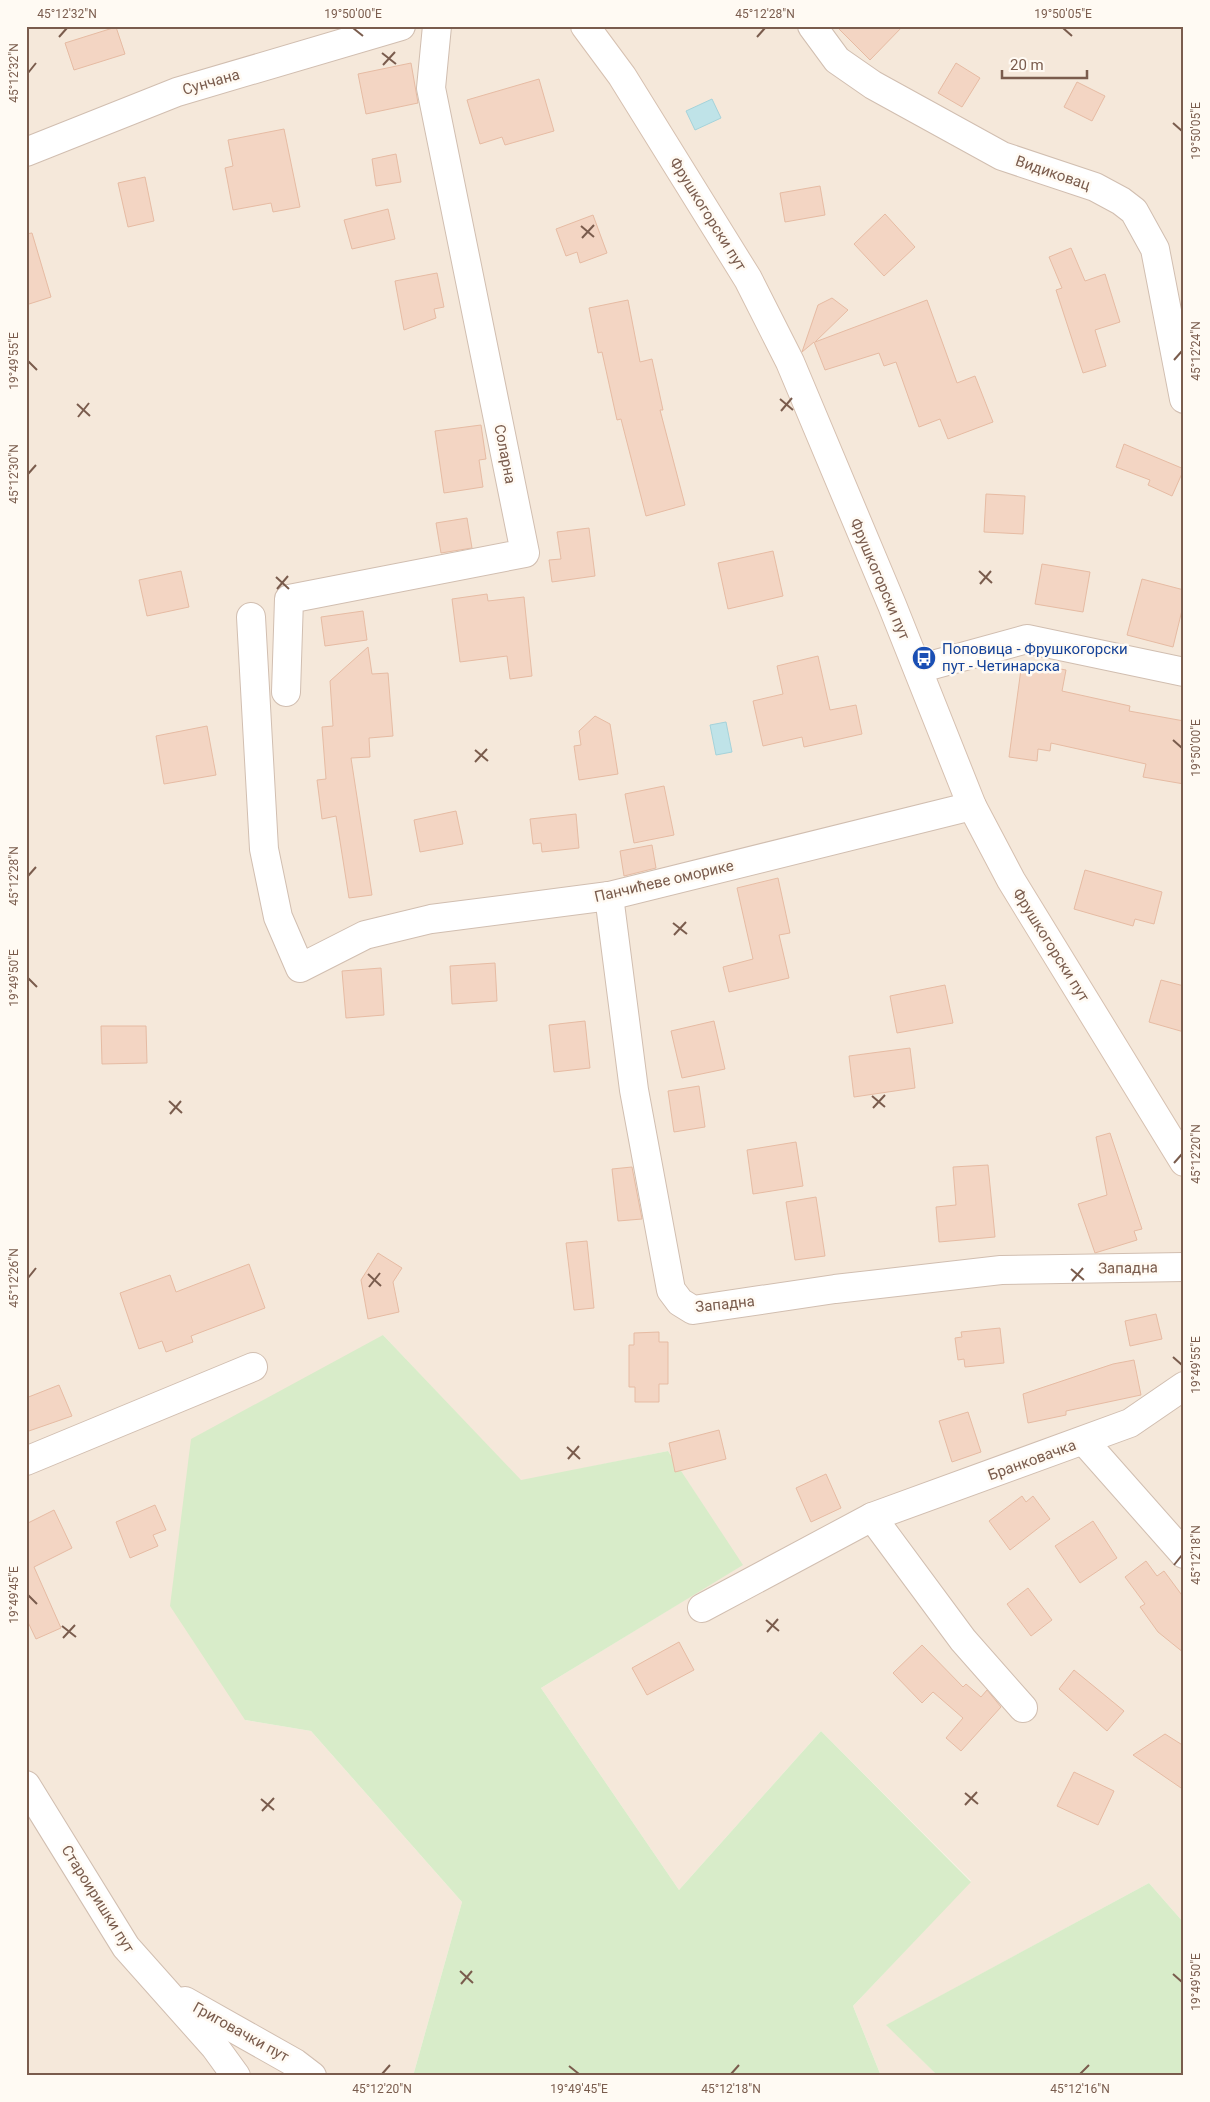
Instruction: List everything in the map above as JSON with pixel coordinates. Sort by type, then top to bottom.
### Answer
[{"type":"street","name":"Сунчана","points":[[26,152],[177,92],[401,26]]},
{"type":"street","name":"Соларна","points":[[286,692],[289,599],[525,553],[431,88],[438,26]]},
{"type":"street","name":"Фрушкогорски пут","points":[[585,26],[622,76],[748,279],[790,362],[918,669],[972,806],[1011,880],[1183,1160]]},
{"type":"street","name":"Видиковац","points":[[812,26],[837,60],[873,85],[1002,156],[1096,187],[1121,201],[1134,211],[1155,248],[1184,399]]},
{"type":"street","name":"Панчићеве оморике","points":[[251,617],[264,849],[278,917],[300,968],[365,935],[431,919],[609,896],[972,806]]},
{"type":"street","points":[[918,669],[1027,639],[1184,672]]},
{"type":"street","name":"Западна","points":[[609,896],[634,1090],[671,1290],[680,1302],[693,1310],[835,1289],[1001,1270],[1184,1267]]},
{"type":"street","points":[[26,1461],[253,1367]]},
{"type":"street","name":"Бранковачка","points":[[702,1608],[872,1517],[1130,1423],[1184,1386]]},
{"type":"street","points":[[1084,1441],[1184,1554]]},
{"type":"street","points":[[872,1517],[963,1640],[1023,1708]]},
{"type":"street","name":"Староиришки пут","points":[[26,1785],[126,1947],[215,2047],[236,2076]]},
{"type":"street","name":"Григовачки пут","points":[[168,1992],[295,2063],[312,2076]]},
{"type":"shaded area","points":[[26,26],[1184,26],[1184,1923],[1149,1883],[887,2025],[938,2076],[881,2076],[853,2006],[971,1881],[821,1731],[679,1890],[541,1688],[742,1565],[668,1451],[521,1481],[383,1335],[245,1720],[311,1731],[462,1902],[413,2076],[26,2076]]},
{"type":"green space","points":[[383,1335],[521,1480],[668,1451],[743,1565],[541,1688],[679,1890],[821,1731],[971,1882],[853,2006],[881,2076],[413,2076],[462,1902],[311,1731],[245,1720],[170,1606],[191,1439]]},
{"type":"green space","points":[[1149,1883],[1184,1923],[1184,2076],[938,2076],[886,2025]]},
{"type":"water","points":[[712,99],[721,118],[695,130],[686,111]]},
{"type":"water","points":[[726,722],[732,752],[716,755],[710,725]]},
{"type":"building","points":[[836,26],[903,26],[870,60]]},
{"type":"building","points":[[116,27],[125,54],[74,70],[65,43]]},
{"type":"building","points":[[411,63],[418,103],[366,114],[358,74]]},
{"type":"building","points":[[956,63],[980,78],[962,107],[938,93]]},
{"type":"building","points":[[539,79],[554,131],[505,145],[502,137],[480,144],[467,100]]},
{"type":"building","points":[[1077,82],[1105,96],[1092,121],[1064,107]]},
{"type":"building","points":[[284,129],[300,207],[273,212],[271,203],[233,210],[225,168],[233,166],[228,140]]},
{"type":"building","points":[[396,154],[401,182],[376,186],[372,159]]},
{"type":"building","points":[[145,177],[154,221],[128,227],[118,183]]},
{"type":"building","points":[[820,186],[825,215],[785,222],[780,193]]},
{"type":"building","points":[[388,209],[395,239],[352,249],[344,220]]},
{"type":"building","points":[[885,214],[915,247],[884,276],[854,244]]},
{"type":"building","points":[[593,215],[607,253],[580,263],[577,252],[566,256],[556,229]]},
{"type":"building","points":[[32,233],[51,297],[26,305],[26,234]]},
{"type":"building","points":[[1071,248],[1085,281],[1105,274],[1120,322],[1095,330],[1106,366],[1083,373],[1056,290],[1062,288],[1049,257]]},
{"type":"building","points":[[437,273],[444,307],[434,309],[436,318],[404,330],[395,281]]},
{"type":"building","points":[[832,298],[848,310],[815,342],[927,300],[957,383],[975,376],[993,422],[948,439],[940,419],[919,427],[896,362],[884,366],[879,353],[825,370],[814,342],[802,352],[818,305]]},
{"type":"building","points":[[628,300],[640,362],[652,359],[663,410],[660,410],[685,505],[646,516],[621,419],[617,420],[602,352],[598,353],[589,308]]},
{"type":"building","points":[[481,425],[486,459],[479,460],[483,487],[444,493],[435,431]]},
{"type":"building","points":[[1124,444],[1184,469],[1172,496],[1148,485],[1150,480],[1116,467]]},
{"type":"building","points":[[986,494],[1025,496],[1023,534],[984,532]]},
{"type":"building","points":[[467,518],[472,548],[441,553],[436,523]]},
{"type":"building","points":[[589,528],[595,576],[552,582],[549,560],[561,559],[557,532]]},
{"type":"building","points":[[773,551],[783,596],[728,609],[718,563]]},
{"type":"building","points":[[1042,564],[1090,572],[1083,612],[1035,604]]},
{"type":"building","points":[[181,571],[189,607],[147,616],[139,580]]},
{"type":"building","points":[[1142,579],[1184,590],[1184,602],[1173,647],[1127,635]]},
{"type":"building","points":[[487,594],[488,601],[524,597],[532,676],[510,679],[507,656],[460,662],[452,599]]},
{"type":"building","points":[[363,611],[367,640],[325,646],[321,617]]},
{"type":"building","points":[[368,647],[372,674],[388,673],[393,736],[369,738],[370,757],[351,758],[372,895],[349,898],[336,816],[322,819],[317,780],[326,779],[322,727],[333,726],[330,681]]},
{"type":"building","points":[[818,656],[830,710],[856,705],[862,734],[804,747],[802,737],[763,746],[753,701],[783,694],[777,666]]},
{"type":"building","points":[[1022,662],[1066,670],[1062,691],[1130,706],[1129,711],[1184,721],[1184,784],[1143,777],[1146,764],[1051,743],[1050,751],[1038,749],[1037,761],[1009,757]]},
{"type":"building","points":[[595,716],[610,724],[618,774],[579,780],[574,746],[581,745],[579,731]]},
{"type":"building","points":[[207,726],[216,775],[164,784],[156,736]]},
{"type":"building","points":[[664,786],[674,835],[634,843],[625,794]]},
{"type":"building","points":[[456,811],[463,844],[420,852],[414,820]]},
{"type":"building","points":[[576,814],[579,848],[542,852],[541,843],[533,844],[530,819]]},
{"type":"building","points":[[652,845],[656,868],[624,876],[620,851]]},
{"type":"building","points":[[1085,870],[1162,892],[1154,924],[1135,919],[1133,926],[1074,909]]},
{"type":"building","points":[[778,878],[790,933],[779,935],[789,978],[729,992],[723,967],[753,959],[737,888]]},
{"type":"building","points":[[495,963],[497,1001],[452,1004],[450,966]]},
{"type":"building","points":[[381,968],[384,1015],[346,1018],[342,971]]},
{"type":"building","points":[[1161,980],[1184,986],[1184,1032],[1149,1022]]},
{"type":"building","points":[[945,985],[953,1023],[897,1033],[890,996]]},
{"type":"building","points":[[585,1021],[590,1068],[554,1072],[549,1025]]},
{"type":"building","points":[[714,1021],[725,1069],[682,1078],[671,1031]]},
{"type":"building","points":[[101,1026],[146,1026],[147,1063],[102,1064]]},
{"type":"building","points":[[910,1048],[915,1088],[854,1097],[849,1056]]},
{"type":"building","points":[[699,1086],[705,1127],[674,1132],[668,1091]]},
{"type":"building","points":[[1110,1133],[1142,1229],[1134,1231],[1137,1240],[1095,1253],[1078,1204],[1107,1195],[1096,1137]]},
{"type":"building","points":[[796,1142],[803,1186],[753,1194],[747,1150]]},
{"type":"building","points":[[988,1165],[995,1237],[939,1242],[936,1207],[956,1205],[953,1167]]},
{"type":"building","points":[[632,1167],[642,1219],[618,1221],[612,1169]]},
{"type":"building","points":[[816,1197],[825,1256],[795,1260],[786,1202]]},
{"type":"building","points":[[587,1241],[594,1308],[574,1310],[566,1243]]},
{"type":"building","points":[[378,1253],[402,1268],[393,1282],[399,1312],[368,1319],[361,1280]]},
{"type":"building","points":[[249,1264],[265,1308],[191,1336],[193,1342],[166,1352],[162,1341],[139,1349],[120,1293],[170,1275],[176,1292]]},
{"type":"building","points":[[1156,1314],[1162,1339],[1130,1346],[1125,1321]]},
{"type":"building","points":[[1000,1328],[1004,1363],[965,1367],[964,1359],[958,1360],[955,1338],[962,1337],[961,1332]]},
{"type":"building","points":[[659,1332],[659,1342],[668,1342],[668,1384],[659,1384],[659,1402],[635,1402],[635,1387],[629,1387],[629,1345],[634,1345],[634,1333]]},
{"type":"building","points":[[1134,1360],[1141,1395],[1066,1411],[1066,1415],[1028,1423],[1023,1394],[1113,1364]]},
{"type":"building","points":[[59,1385],[72,1416],[26,1432],[26,1398]]},
{"type":"building","points":[[968,1412],[981,1452],[952,1462],[939,1421]]},
{"type":"building","points":[[719,1430],[726,1459],[675,1472],[669,1443]]},
{"type":"building","points":[[826,1474],[841,1508],[811,1522],[796,1488]]},
{"type":"building","points":[[1022,1496],[1026,1502],[1033,1496],[1050,1519],[1010,1550],[989,1521]]},
{"type":"building","points":[[155,1505],[166,1530],[153,1535],[158,1546],[130,1558],[116,1522]]},
{"type":"building","points":[[54,1510],[72,1548],[34,1567],[61,1628],[36,1639],[26,1618],[26,1524]]},
{"type":"building","points":[[1093,1521],[1117,1558],[1080,1583],[1055,1546]]},
{"type":"building","points":[[1146,1561],[1157,1576],[1164,1571],[1184,1598],[1184,1653],[1158,1632],[1140,1607],[1145,1604],[1125,1577]]},
{"type":"building","points":[[1028,1588],[1052,1620],[1031,1636],[1007,1604]]},
{"type":"building","points":[[679,1642],[694,1670],[647,1695],[632,1668]]},
{"type":"building","points":[[922,1645],[963,1687],[966,1684],[981,1697],[987,1690],[1001,1707],[961,1751],[946,1738],[963,1718],[933,1692],[922,1703],[893,1673]]},
{"type":"building","points":[[1074,1670],[1124,1711],[1107,1731],[1059,1689]]},
{"type":"building","points":[[1165,1734],[1184,1746],[1184,1790],[1133,1755]]},
{"type":"building","points":[[1074,1772],[1114,1791],[1098,1825],[1057,1806]]},
{"type":"place","name":"Поповица - Фрушкогорски пут - Четинарска","points":[[924,658]]}]
